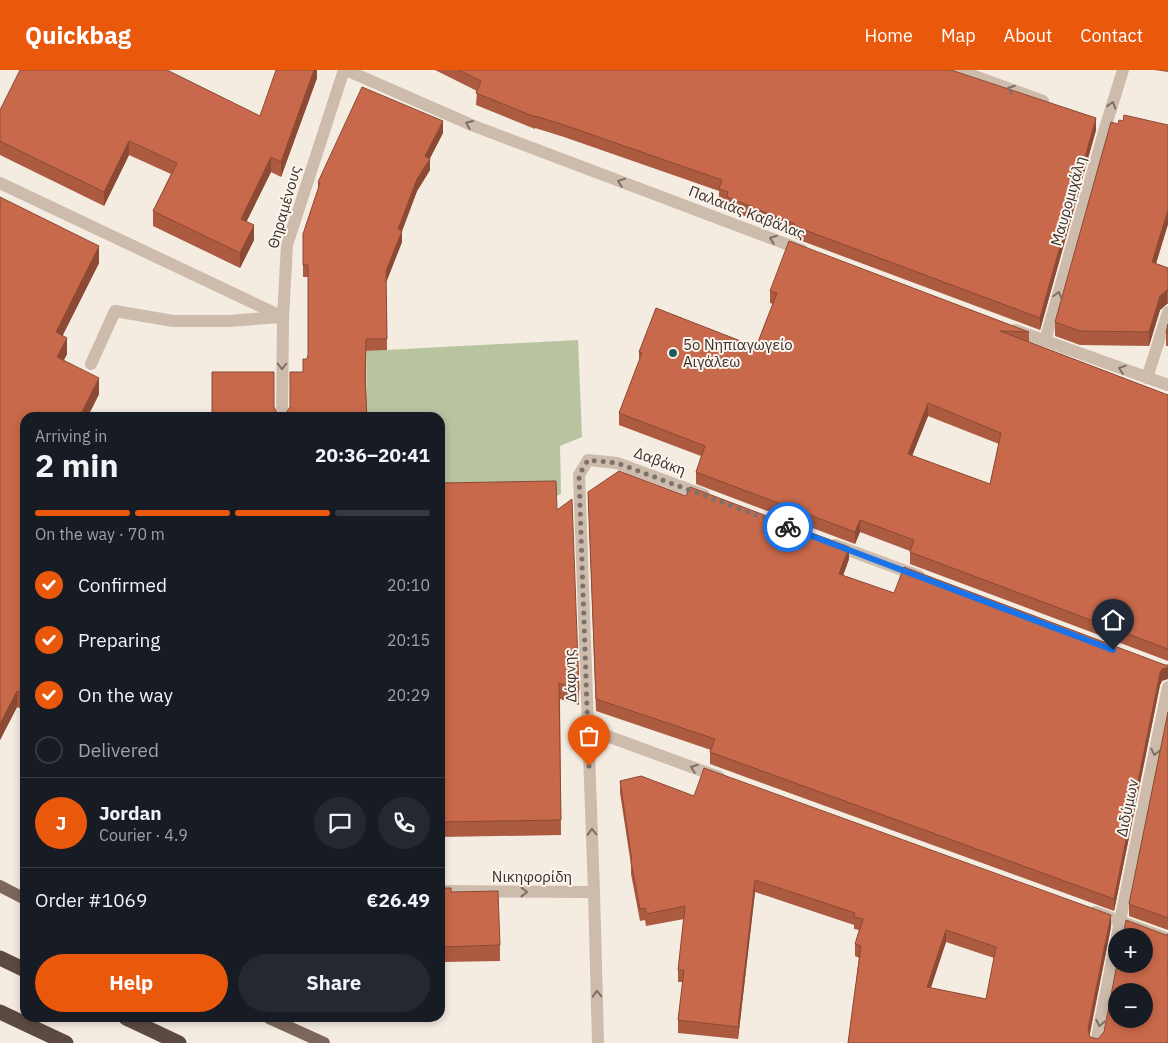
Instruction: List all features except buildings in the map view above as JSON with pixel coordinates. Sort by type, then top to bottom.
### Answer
[{"type":"highway","points":[[0,958],[20,968]]},
{"type":"highway","points":[[0,1012],[20,1021]]},
{"type":"highway","points":[[21,1022],[66,1043]]},
{"type":"highway","points":[[135,1022],[180,1043]]},
{"type":"main road","points":[[0,886],[20,896]]},
{"type":"main road","points":[[278,1022],[324,1043]]},
{"type":"street","name":"Παλαιάς Καβάλας","points":[[345,70],[474,126],[816,255]]},
{"type":"street","name":"Θηραμένους","points":[[282,412],[282,317],[287,245],[345,70]]},
{"type":"street","points":[[958,70],[1050,104]]},
{"type":"street","name":"Μαυρομιχάλη","points":[[1045,342],[1101,123],[1123,70]]},
{"type":"street","points":[[0,183],[282,317]]},
{"type":"street","points":[[91,364],[114,311],[173,321],[230,321],[282,317]]},
{"type":"street","points":[[1147,378],[1168,312]]},
{"type":"street","points":[[999,324],[1168,385]]},
{"type":"street","name":"Δαβάκη","points":[[588,460],[617,463],[720,501]]},
{"type":"street","name":"Δάφνης","points":[[588,460],[579,475],[598,1043]]},
{"type":"street","points":[[823,540],[935,582]]},
{"type":"street","name":"Διδύμων","points":[[1119,928],[1168,687]]},
{"type":"street","points":[[588,729],[728,780]]},
{"type":"street","name":"Νικηφορίδη","points":[[445,891],[594,892]]},
{"type":"street","points":[[1083,908],[1168,939]]},
{"type":"street","points":[[1096,1043],[1110,973]]},
{"type":"green space","points":[[578,340],[582,437],[560,446],[561,494],[556,496],[445,498],[445,412],[367,412],[366,351]]},
{"type":"way so far","points":[[589,766],[579,475],[588,460],[617,463],[788,527]]},
{"type":"place","name":"5ο Νηπιαγωγείο Αιγάλεω","points":[[673,353]]},
{"type":"route","points":[[788,527],[1113,650]]}]
